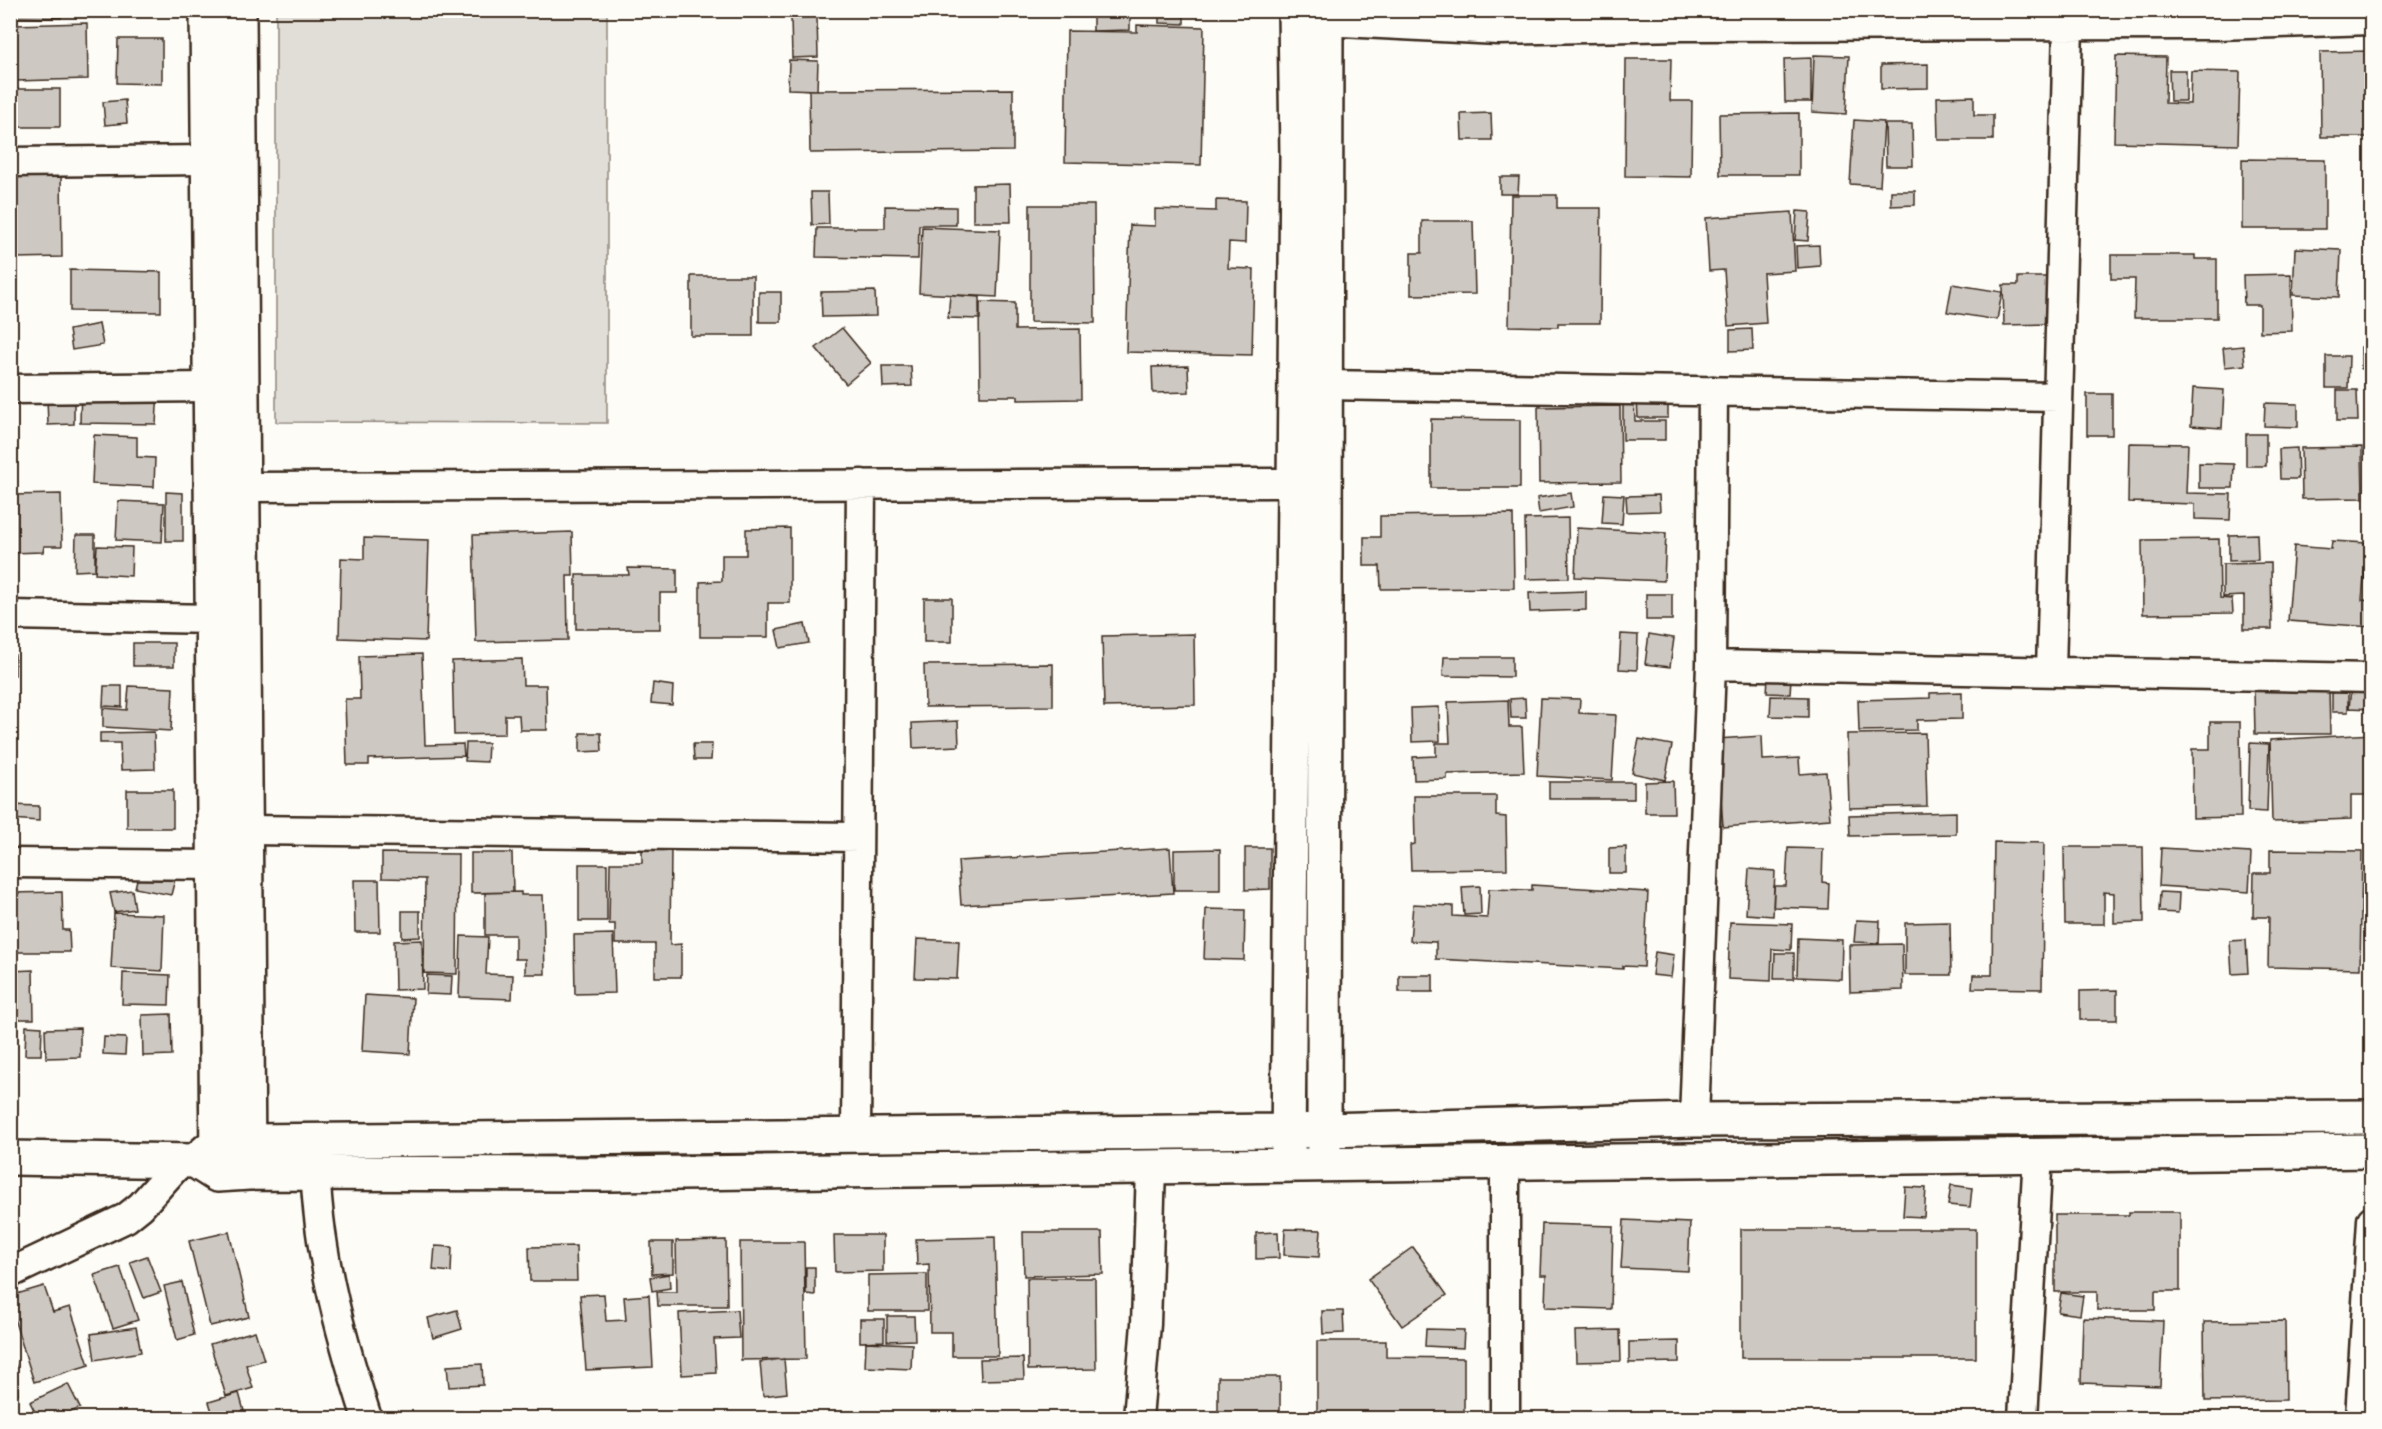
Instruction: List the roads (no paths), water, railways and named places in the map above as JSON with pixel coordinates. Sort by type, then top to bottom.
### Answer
[{"type":"street","points":[[207,10],[218,1159]]},
{"type":"street","points":[[218,1159],[245,830],[239,10]]},
{"type":"street","points":[[1311,15],[1498,30],[1682,18],[2068,26],[2372,20]]},
{"type":"street","points":[[1311,15],[1325,385],[1324,1166]]},
{"type":"street","points":[[1288,1166],[1295,483],[1311,15]]},
{"type":"street","points":[[2051,671],[2068,26]]},
{"type":"street","points":[[10,162],[207,160]]},
{"type":"street","points":[[1325,385],[2058,397]]},
{"type":"street","points":[[10,389],[210,387]]},
{"type":"street","points":[[1694,1120],[1711,665],[1713,391]]},
{"type":"street","points":[[244,487],[1295,483]]},
{"type":"street","points":[[856,1134],[861,484]]},
{"type":"street","points":[[10,615],[212,619]]},
{"type":"street","points":[[1711,665],[2372,678]]},
{"type":"street","points":[[245,830],[858,837]]},
{"type":"street","points":[[10,863],[216,865]]},
{"type":"street","points":[[10,1158],[315,1157],[856,1134],[1289,1131],[1694,1120],[2372,1117]]},
{"type":"street","points":[[315,1157],[608,1174],[909,1168],[1324,1166],[2372,1151]]},
{"type":"street","points":[[2023,1419],[2038,1154]]},
{"type":"street","points":[[315,1157],[321,1244],[330,1291],[362,1417]]},
{"type":"street","points":[[10,1273],[126,1218],[141,1206],[218,1159]]},
{"type":"street","points":[[1505,1419],[1506,1163]]},
{"type":"street","points":[[1138,1419],[1146,1324],[1151,1168]]},
{"type":"street","points":[[2360,1419],[2372,1220]]}]
